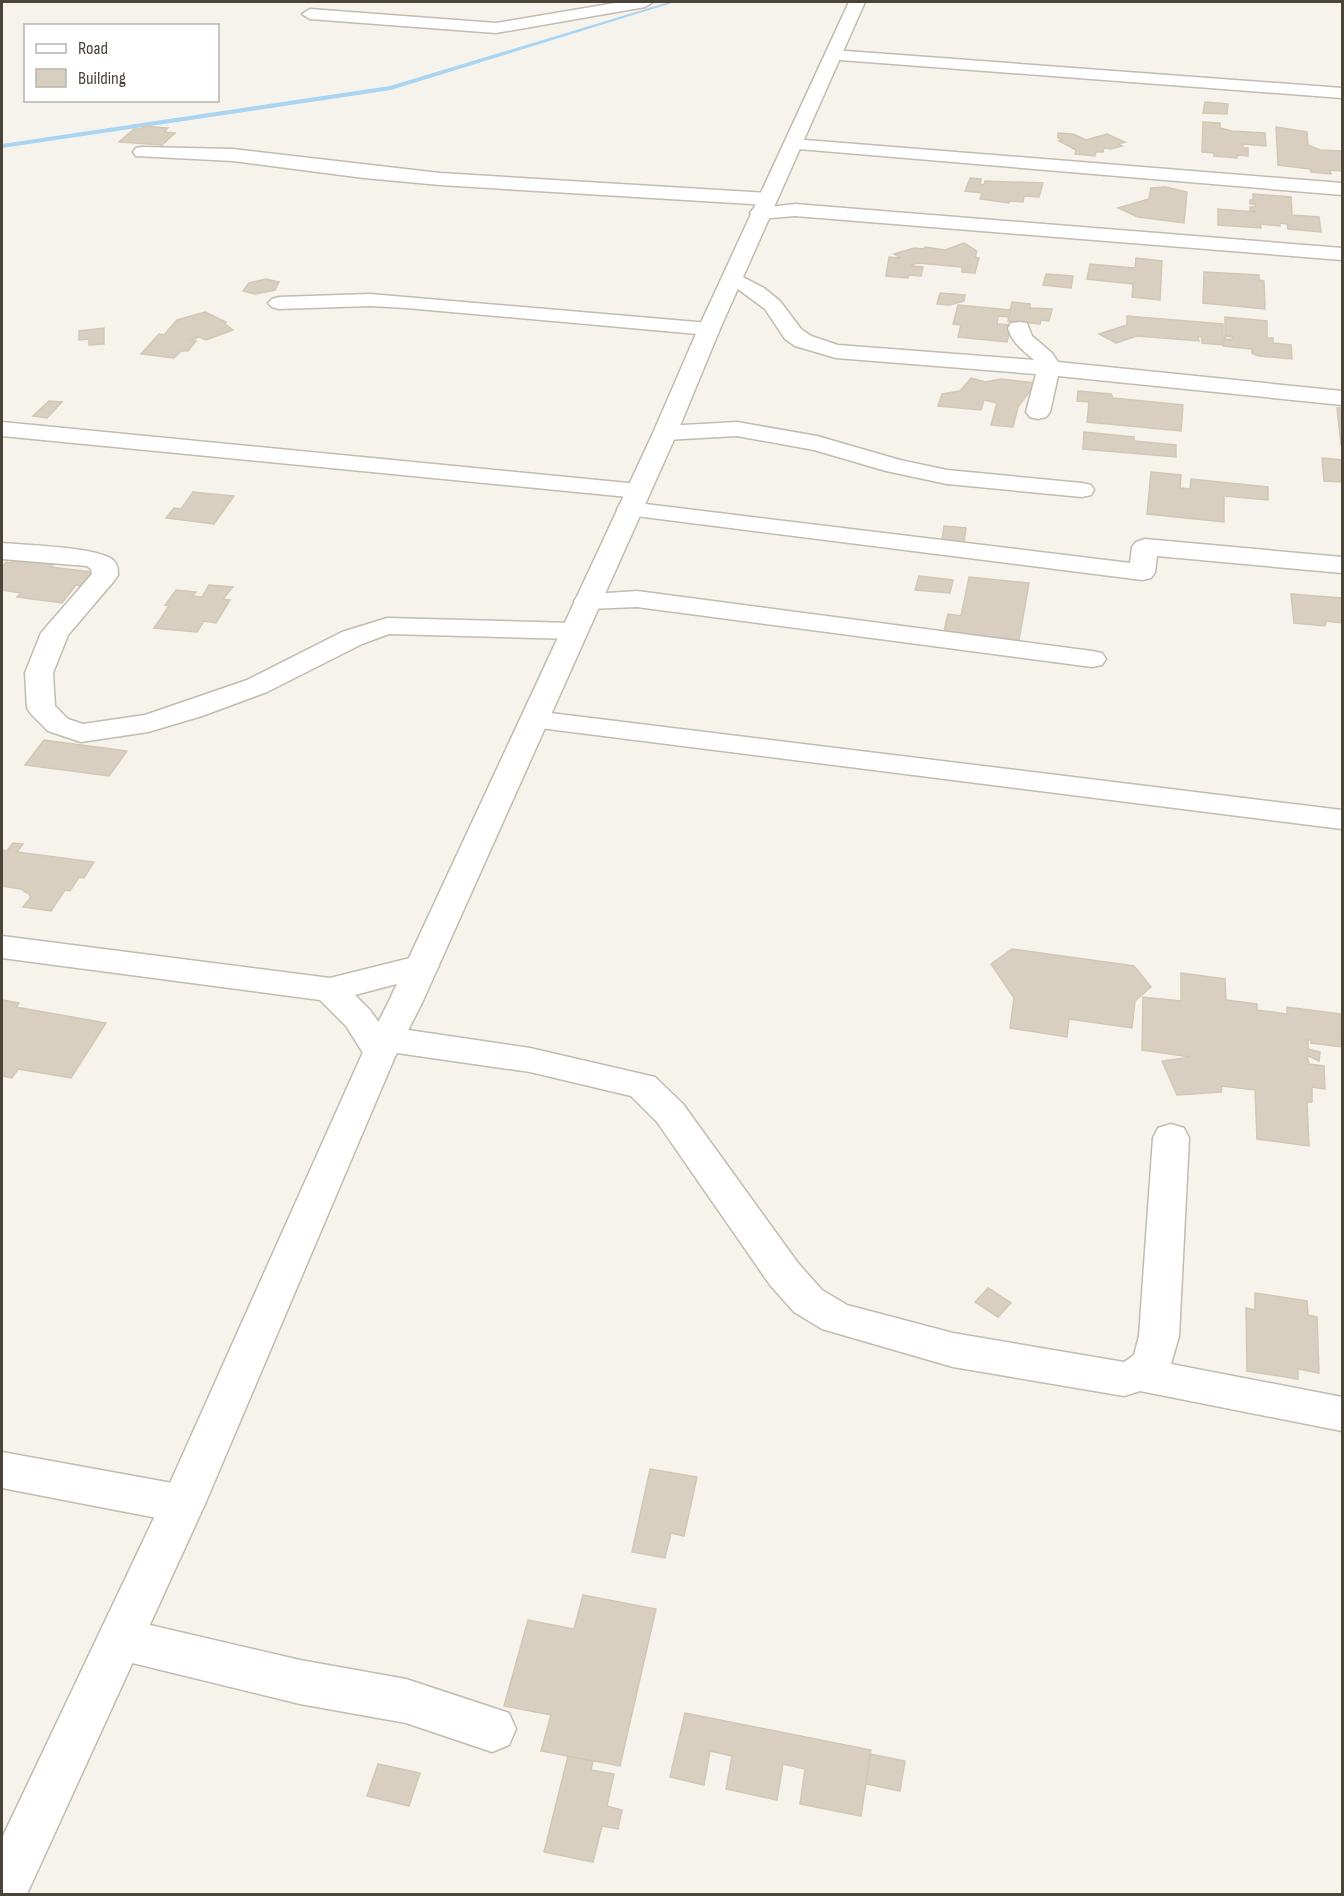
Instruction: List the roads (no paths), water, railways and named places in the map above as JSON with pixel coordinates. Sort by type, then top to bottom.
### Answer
[{"type":"street","points":[[310,14],[496,28],[645,2]]},
{"type":"street","points":[[2,1892],[183,1504],[384,1045],[665,433],[708,329],[732,278],[773,205],[793,144],[856,2]]},
{"type":"street","points":[[833,55],[1342,93]]},
{"type":"street","points":[[793,144],[1342,189]]},
{"type":"street","points":[[142,152],[233,155],[352,171],[440,179],[1342,254]]},
{"type":"street","points":[[732,278],[757,292],[773,305],[793,334],[820,348],[1048,368],[1342,398]]},
{"type":"street","points":[[279,303],[370,300],[406,302],[708,329]]},
{"type":"street","points":[[1018,328],[1019,335],[1031,349],[1044,357],[1048,368],[1038,412]]},
{"type":"street","points":[[679,401],[737,429]]},
{"type":"street","points":[[2,429],[634,500],[1142,572],[1145,547],[1342,565]]},
{"type":"street","points":[[665,433],[737,429],[817,443],[896,466],[947,477],[1082,490]]},
{"type":"street","points":[[2,551],[93,559],[104,565],[105,575],[55,633],[39,673],[42,708],[58,725],[81,733],[148,723],[192,710],[257,686],[352,638],[387,626],[573,631]]},
{"type":"street","points":[[592,589],[637,599],[1092,659]]},
{"type":"street","points":[[534,720],[1342,820]]},
{"type":"street","points":[[2,947],[330,990],[422,966]]},
{"type":"street","points":[[330,990],[384,1045],[530,1060],[642,1086],[670,1113],[784,1274],[808,1301],[836,1318],[953,1350],[1124,1379],[1141,1375],[1342,1414]]},
{"type":"street","points":[[1141,1375],[1153,1360],[1159,1336],[1171,1138]]},
{"type":"street","points":[[2,1470],[183,1504]]},
{"type":"street","points":[[120,1638],[300,1682],[406,1701],[492,1729]]},
{"type":"waterway","points":[[2,146],[391,88],[673,2]]}]
